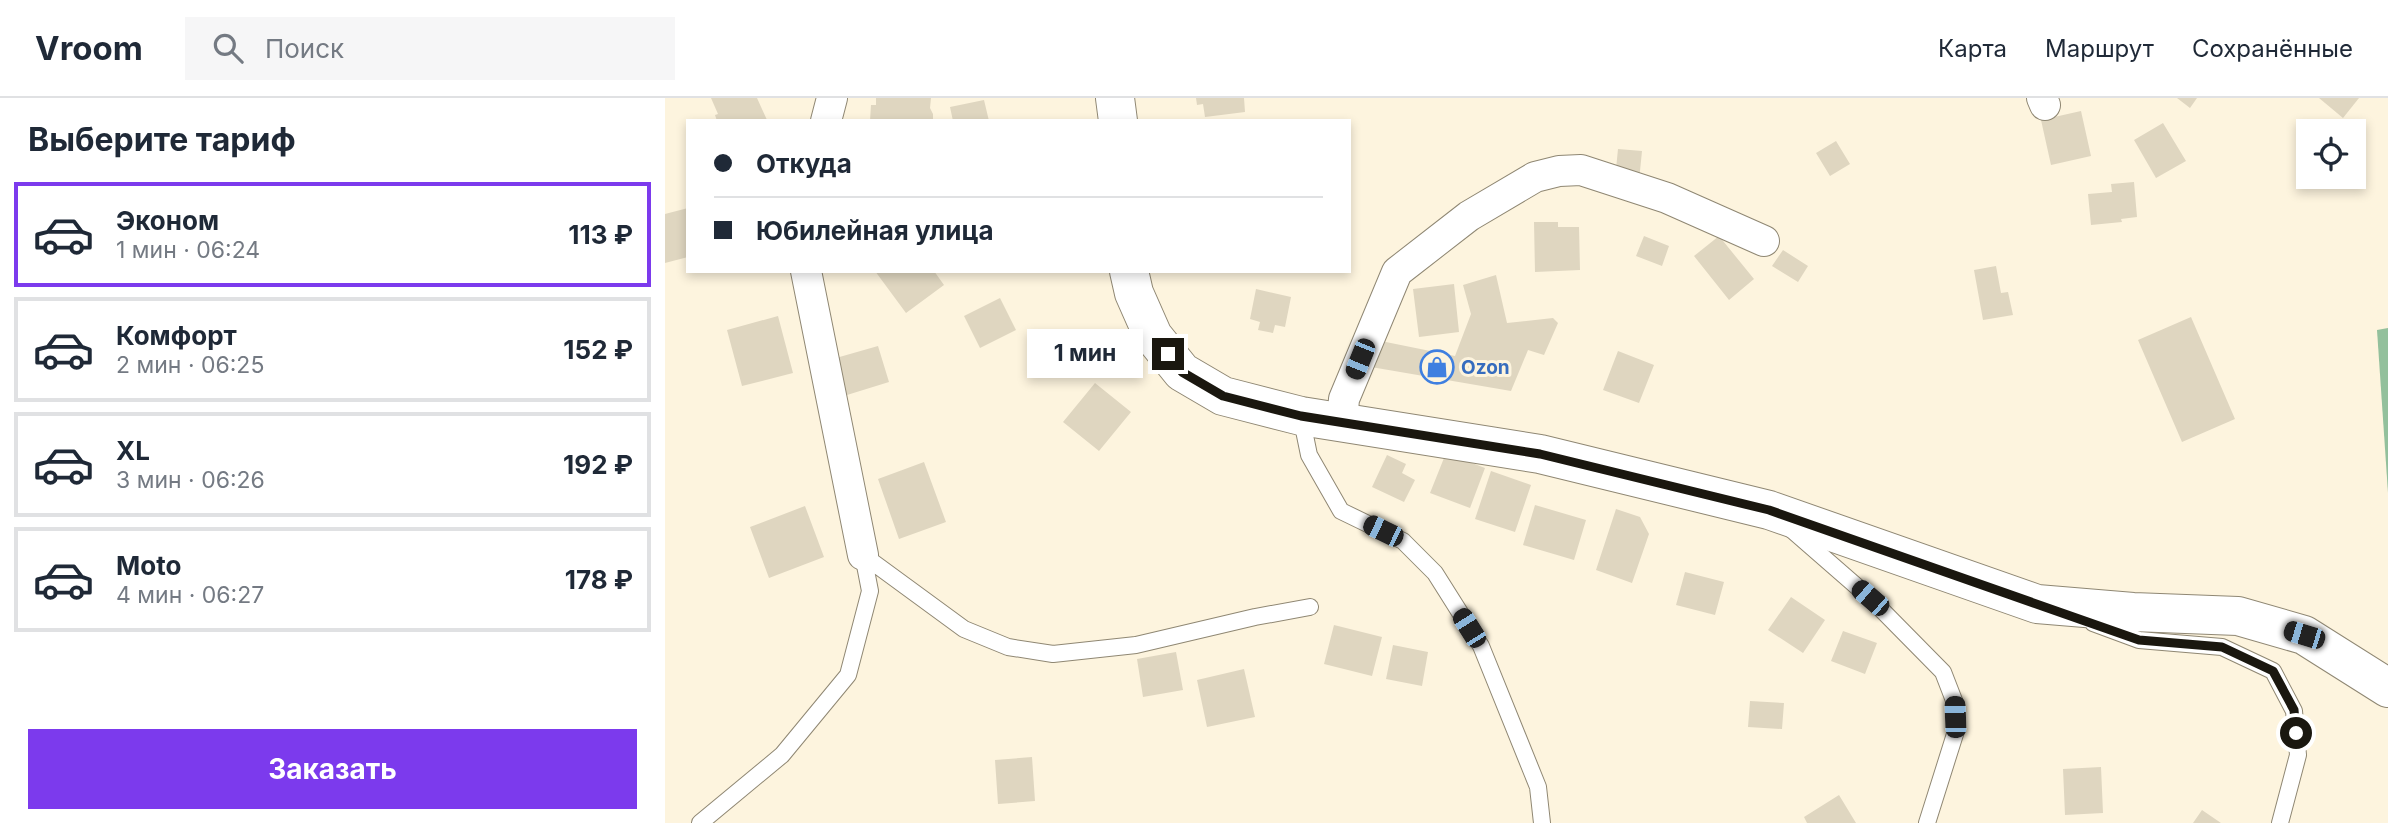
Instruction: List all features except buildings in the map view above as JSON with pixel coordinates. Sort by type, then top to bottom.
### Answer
[{"type":"street","points":[[827,119],[832,98]]},
{"type":"street","points":[[1115,98],[1118,119]]},
{"type":"street","points":[[1342,422],[1344,400],[1397,272],[1469,216],[1535,177],[1559,171],[1581,170],[1667,198],[1764,241]]},
{"type":"street","points":[[806,273],[863,555]]},
{"type":"street","points":[[1129,273],[1134,293],[1153,336],[1182,372],[1223,396],[1301,416],[1540,454],[1769,510],[2037,604],[2133,612],[2238,616],[2304,635],[2388,688]]},
{"type":"lane","points":[[1301,416],[1309,455],[1341,511],[1403,541],[1435,573],[1481,646],[1538,787],[1542,823]]},
{"type":"lane","points":[[1769,510],[1870,598],[1943,672],[1955,703],[1956,731],[1927,823]]},
{"type":"lane","points":[[863,555],[964,629],[1008,647],[1053,654],[1136,645],[1310,607]]},
{"type":"lane","points":[[700,823],[782,755],[848,675],[870,591],[863,555]]},
{"type":"lane","points":[[2037,604],[2139,640],[2222,647],[2273,671],[2294,710],[2298,755],[2280,823]]},
{"type":"green space","points":[[2388,328],[2388,493],[2377,330]]},
{"type":"place","name":"Ozon","points":[[1437,367]]},
{"type":"route","points":[[1168,354],[1182,372],[1223,396],[1301,416],[1540,454],[1769,510],[2139,640],[2222,647],[2273,671],[2294,710],[2296,733]]}]
